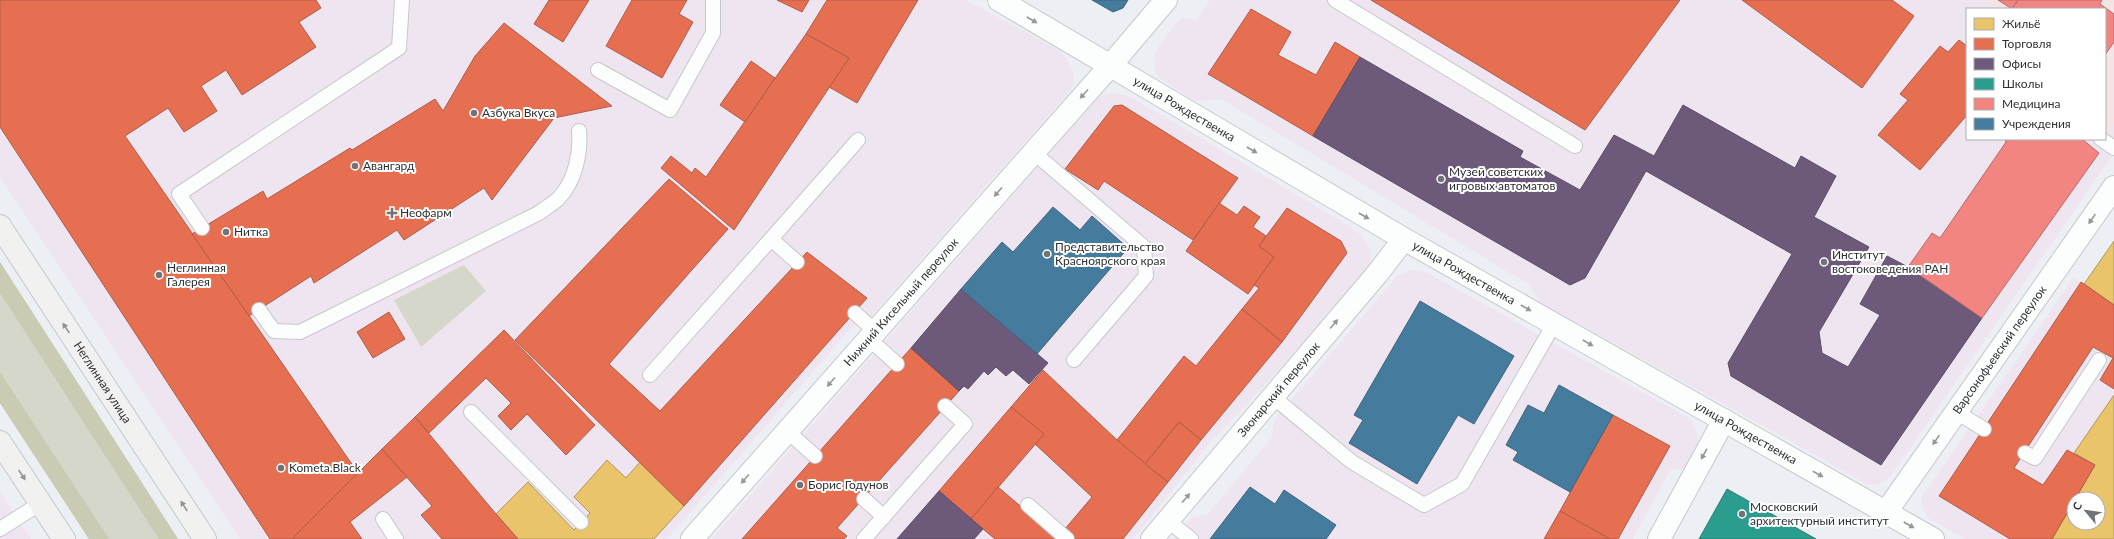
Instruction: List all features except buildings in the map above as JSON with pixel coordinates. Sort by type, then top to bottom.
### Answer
[{"type":"street","name":"улица Рождественка","points":[[999,0],[1404,239],[1933,539]]},
{"type":"street","name":"Нижний Кисельный переулок","points":[[692,539],[1110,66],[1166,0]]},
{"type":"street","name":"Варсонофьевский переулок","points":[[1886,512],[2114,187]]},
{"type":"street","name":"Неглинная улица","points":[[0,226],[205,539]]},
{"type":"street","name":"Звонарский переулок","points":[[1152,539],[1273,397],[1404,239]]},
{"type":"street","points":[[1659,539],[1724,420]]},
{"type":"street","points":[[0,442],[64,539]]},
{"type":"lane","points":[[202,228],[179,194],[399,48],[402,0]]},
{"type":"lane","points":[[598,70],[670,110],[713,34],[713,0]]},
{"type":"lane","points":[[1336,0],[1575,146]]},
{"type":"lane","points":[[258,310],[274,331],[300,332],[538,213],[559,198],[573,175],[581,148],[579,131]]},
{"type":"lane","points":[[650,375],[858,140]]},
{"type":"lane","points":[[2102,140],[2114,148]]},
{"type":"lane","points":[[1033,152],[1144,247],[1146,276],[1074,360]]},
{"type":"lane","points":[[770,239],[797,262]]},
{"type":"lane","points":[[855,313],[897,364]]},
{"type":"lane","points":[[1273,397],[1352,462],[1424,505],[1462,484],[1554,324]]},
{"type":"lane","points":[[2025,453],[2035,458],[2099,360]]},
{"type":"lane","points":[[864,539],[965,424],[945,406]]},
{"type":"lane","points":[[471,412],[581,522]]},
{"type":"lane","points":[[1956,412],[1984,429]]},
{"type":"lane","points":[[787,431],[815,456]]},
{"type":"lane","points":[[864,499],[884,517]]},
{"type":"lane","points":[[0,528],[41,503]]},
{"type":"lane","points":[[1028,505],[1068,539]]},
{"type":"lane","points":[[383,520],[396,539]]},
{"type":"lane","points":[[1167,520],[1190,539]]},
{"type":"shaded area","points":[[0,0],[966,0],[1059,50],[1064,55],[1073,70],[1074,83],[1069,92],[863,325],[853,326],[667,539],[240,539],[0,177]]},
{"type":"shaded area","points":[[1210,0],[2114,0],[2114,153],[1890,477],[1880,484],[1869,485],[1542,303],[1528,284],[1221,99],[1196,101],[1161,79],[1155,72],[1155,54],[1160,44],[1182,17],[1196,20]]},
{"type":"shaded area","points":[[1984,0],[2114,0],[2114,124],[2109,132],[2106,130],[2106,8],[1997,8]]},
{"type":"shaded area","points":[[1113,92],[1131,97],[1346,224],[1361,235],[1369,246],[1371,257],[1367,275],[1211,442],[1133,539],[712,539],[1098,98]]},
{"type":"shaded area","points":[[0,262],[178,539],[89,539],[0,403]]},
{"type":"shaded area","points":[[464,265],[486,291],[421,347],[394,300]]},
{"type":"shaded area","points":[[1410,270],[1426,272],[1687,417],[1693,422],[1699,440],[1686,469],[1670,470],[1633,539],[1174,539],[1191,518],[1208,514],[1272,437],[1274,420],[1397,276]]},
{"type":"shaded area","points":[[2074,277],[2114,305],[2114,539],[1965,539],[1928,518],[1922,508],[1921,498]]},
{"type":"shaded area","points":[[0,492],[31,539],[0,539]]},
{"type":"green space","points":[[0,262],[178,539],[159,539],[0,293]]},
{"type":"green space","points":[[0,372],[109,539],[89,539],[0,403]]},
{"type":"place","name":"Азбука Вкуса","points":[[474,113]]},
{"type":"place","name":"Авангард","points":[[355,166]]},
{"type":"place","name":"Музей советских игровых автоматов","points":[[1441,179]]},
{"type":"place","name":"Неофарм","points":[[392,213]]},
{"type":"place","name":"Нитка","points":[[226,232]]},
{"type":"place","name":"Представительство Красноярского края","points":[[1047,254]]},
{"type":"place","name":"Институт востоковедения РАН","points":[[1824,262]]},
{"type":"place","name":"Неглинная Галерея","points":[[159,275]]},
{"type":"place","name":"Kometa.Black","points":[[281,468]]},
{"type":"place","name":"Борис Годунов","points":[[800,485]]},
{"type":"place","name":"Московский архитектурный институт","points":[[1742,514]]}]
